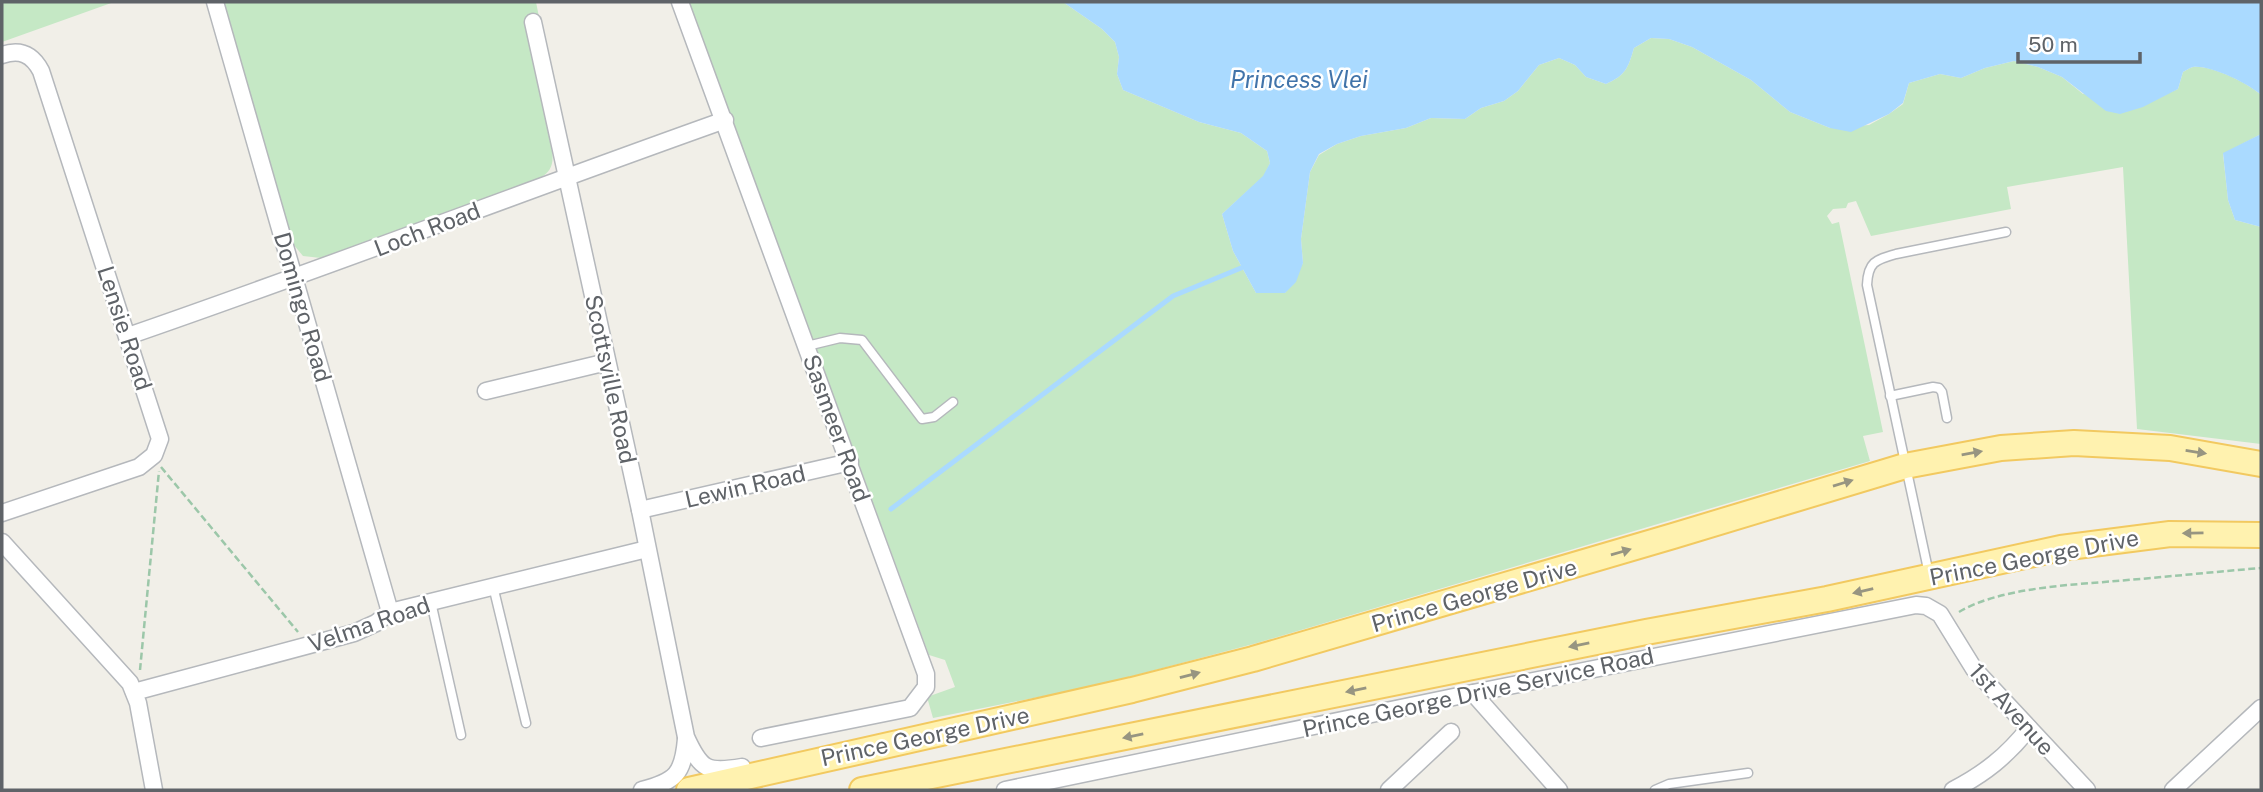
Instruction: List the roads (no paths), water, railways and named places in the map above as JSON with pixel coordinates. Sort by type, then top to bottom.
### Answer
[{"type":"main road","name":"Prince George Drive","points":[[689,790],[1119,693],[1253,659],[1905,466],[2001,448],[2074,443],[2170,448],[2261,464]]},
{"type":"main road","name":"Prince George Drive","points":[[862,790],[1633,634],[1827,599],[2062,548],[2145,536],[2190,533],[2261,535]]},
{"type":"street","name":"Domingo Road","points":[[215,2],[390,612]]},
{"type":"street","name":"Sasmeer Road","points":[[680,2],[926,674],[926,687],[915,704],[903,710],[761,738]]},
{"type":"street","name":"Scottsville Road","points":[[533,22],[640,510],[686,737],[685,756],[677,776],[658,786],[642,790]]},
{"type":"street","name":"Lensie Road","points":[[2,55],[23,52],[34,59],[41,71],[160,439],[154,455],[139,467],[2,513]]},
{"type":"street","name":"Loch Road","points":[[128,336],[295,278],[566,176],[725,120]]},
{"type":"street","points":[[486,391],[607,362]]},
{"type":"street","name":"Lewin Road","points":[[640,510],[850,463]]},
{"type":"street","points":[[2,542],[124,675],[134,692],[155,790]]},
{"type":"street","name":"Velma Road","points":[[134,692],[366,629],[390,612],[647,548]]},
{"type":"street","name":"Prince George Drive Service Road","points":[[1005,790],[1034,787],[1473,692],[1916,605],[1951,617]]},
{"type":"street","name":"1st Avenue","points":[[1951,617],[1963,655],[1974,669],[2087,790]]},
{"type":"street","points":[[1473,692],[1559,790]]},
{"type":"street","points":[[2173,790],[2261,708]]},
{"type":"street","points":[[1952,790],[1978,777],[2001,760],[2029,728]]},
{"type":"street","points":[[1389,790],[1451,732]]},
{"type":"street","name":"Scottsville Road","points":[[686,737],[699,763],[713,770],[839,755]]},
{"type":"lane","points":[[1930,577],[1867,285],[1868,272],[1878,260],[1896,254],[2006,232]]},
{"type":"lane","points":[[807,346],[840,338],[862,340],[924,420],[934,417],[953,402]]},
{"type":"lane","points":[[1890,396],[1939,388],[1947,418]]},
{"type":"lane","points":[[493,586],[526,723]]},
{"type":"lane","points":[[431,602],[461,736]]},
{"type":"lane","points":[[1655,790],[1670,784],[1748,773]]},
{"type":"water","name":"Princess Vlei","points":[[1063,2],[2261,2],[2261,95],[2229,76],[2210,69],[2193,67],[2183,72],[2178,89],[2143,107],[2120,114],[2106,111],[2062,77],[2014,61],[1985,68],[1961,78],[1940,74],[1909,83],[1903,103],[1889,114],[1851,132],[1830,128],[1790,112],[1751,80],[1692,47],[1669,39],[1651,38],[1634,48],[1625,70],[1606,84],[1586,77],[1575,65],[1559,58],[1539,65],[1518,91],[1504,101],[1481,108],[1465,119],[1431,118],[1406,128],[1361,136],[1337,144],[1319,154],[1310,172],[1301,239],[1303,263],[1296,282],[1285,293],[1256,293],[1233,251],[1222,214],[1263,176],[1270,163],[1267,151],[1241,133],[1199,122],[1123,90],[1117,74],[1119,57],[1115,42],[1102,29]]},
{"type":"water","points":[[2261,134],[2261,227],[2235,220],[2228,200],[2223,153]]},
{"type":"waterway","points":[[891,509],[1173,296],[1241,268]]}]
